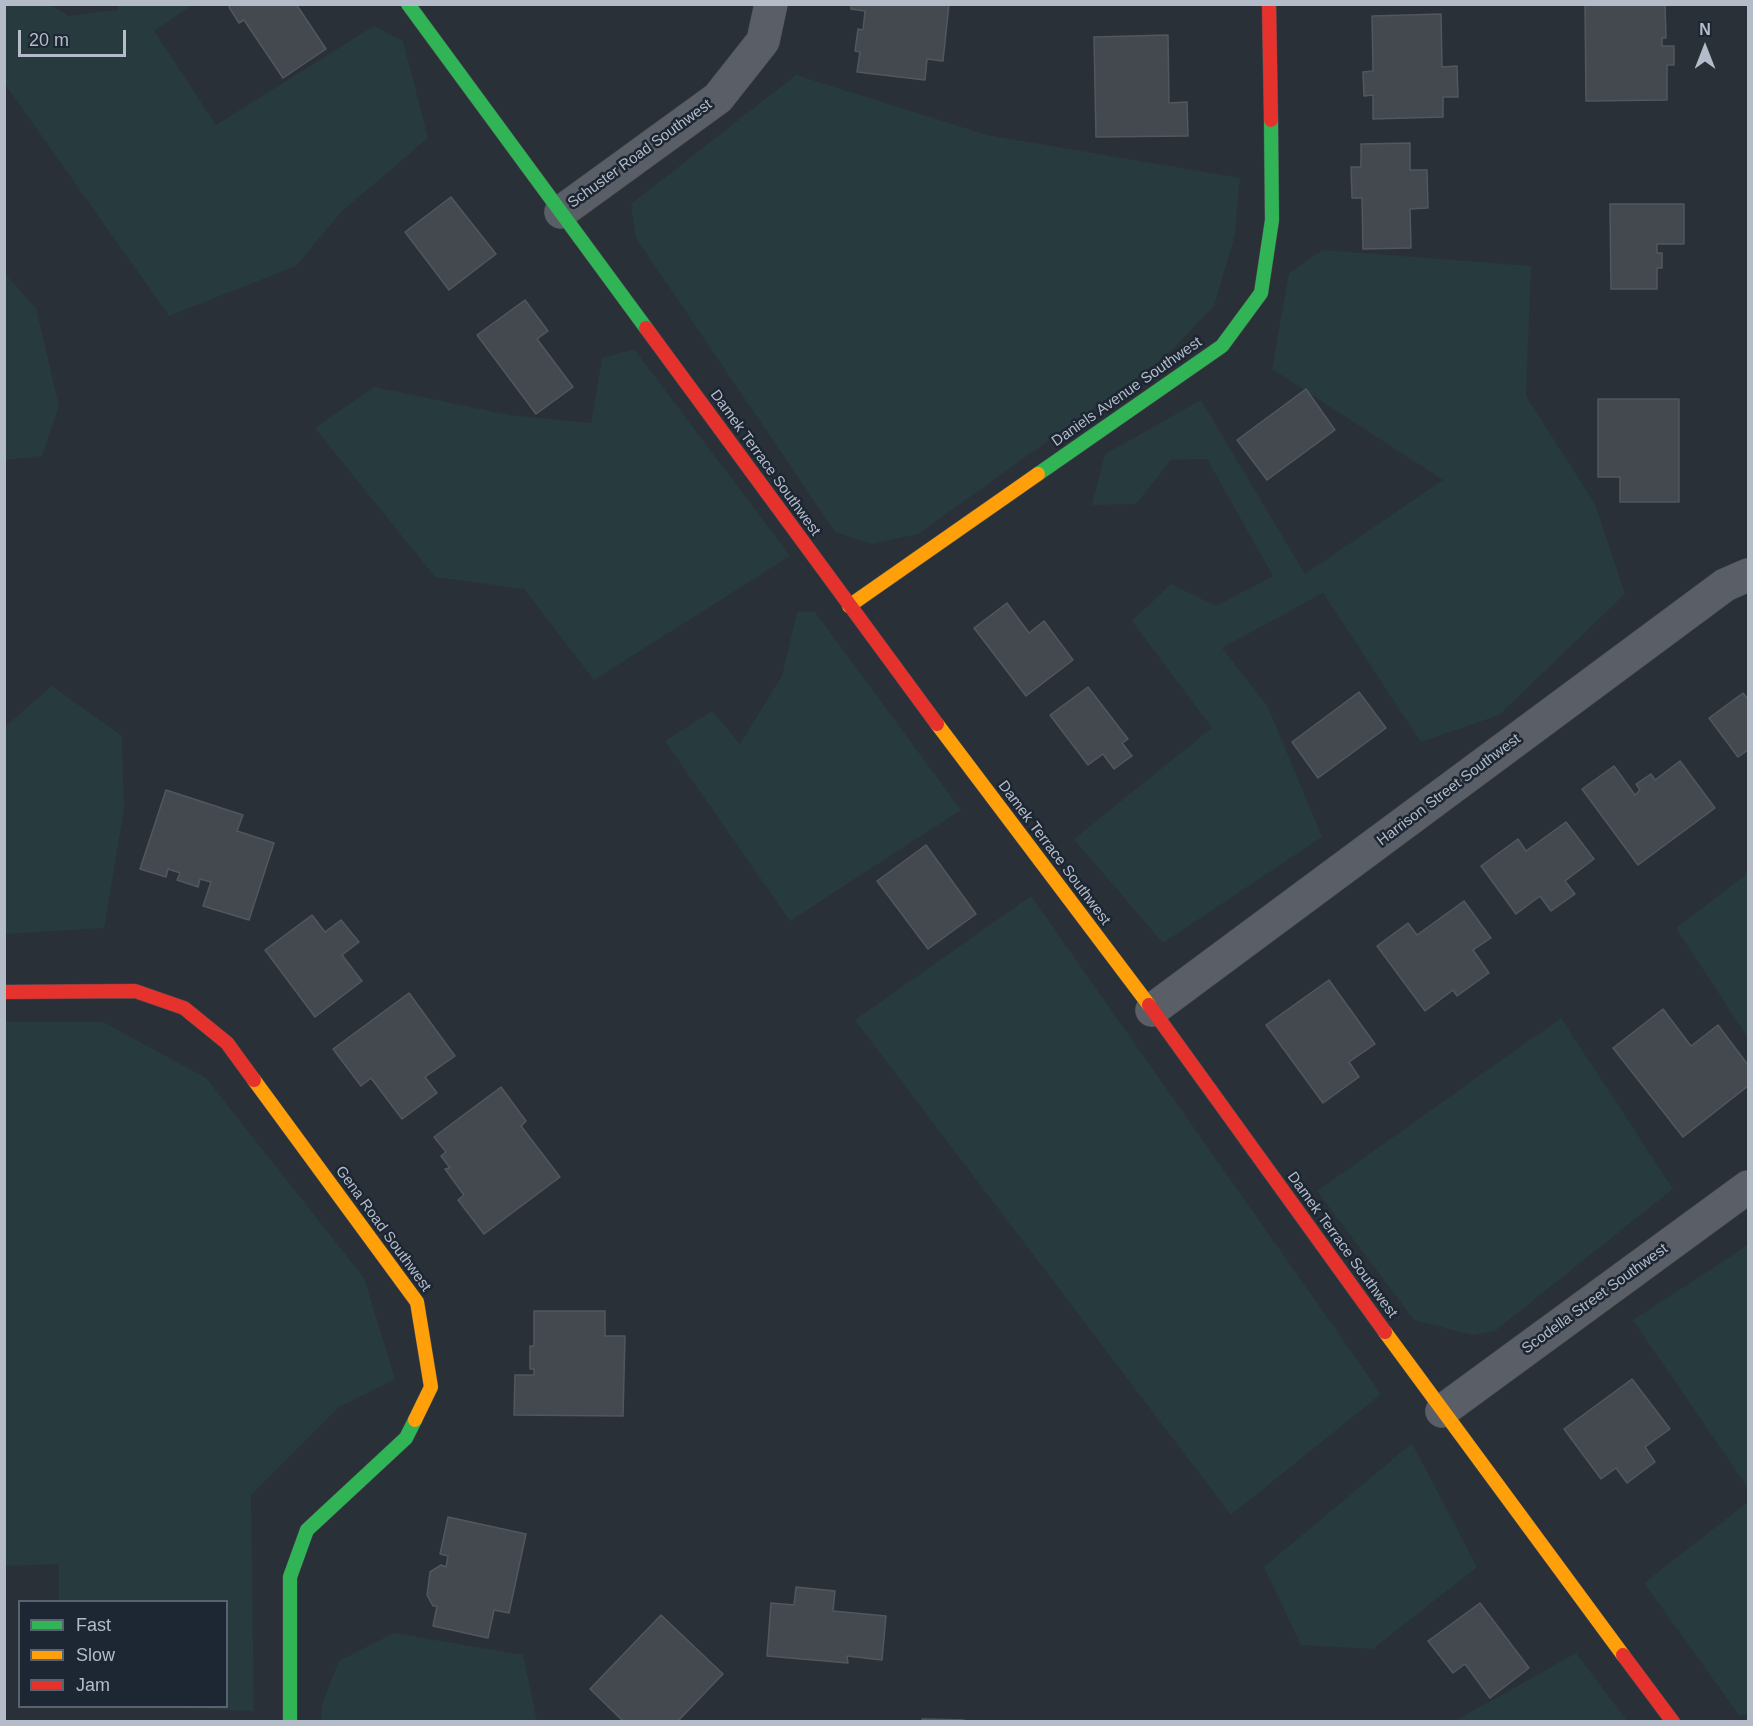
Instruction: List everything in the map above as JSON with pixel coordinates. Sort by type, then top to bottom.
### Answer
[{"type":"street","name":"Damek Terrace Southwest","points":[[408,4],[849,606],[1152,1010],[1442,1411],[1673,1722]]},
{"type":"street","name":"Schuster Road Southwest","points":[[561,212],[718,98],[763,41],[771,4]]},
{"type":"street","name":"Daniels Avenue Southwest","points":[[849,606],[1222,346],[1261,294],[1272,220],[1269,4]]},
{"type":"street","name":"Harrison Street Southwest","points":[[1152,1010],[1725,585],[1749,575]]},
{"type":"street","name":"Gena Road Southwest","points":[[4,992],[135,991],[184,1008],[227,1042],[417,1302],[431,1387],[406,1438],[307,1530],[290,1577],[290,1722]]},
{"type":"street","name":"Scodella Street Southwest","points":[[1442,1411],[1749,1187]]},
{"type":"green space","points":[[4,5],[51,5],[68,16],[118,10],[118,5],[192,5],[154,31],[216,125],[374,26],[403,41],[428,138],[342,211],[296,266],[169,316],[5,84]]},
{"type":"green space","points":[[796,75],[987,135],[1240,178],[1235,235],[1214,306],[1165,357],[918,534],[872,544],[835,532],[636,238],[631,204]]},
{"type":"green space","points":[[1323,250],[1531,266],[1526,396],[1595,504],[1625,594],[1499,715],[1421,742],[1323,593],[1222,648],[1268,707],[1322,837],[1163,943],[1074,839],[1212,728],[1132,621],[1171,584],[1216,606],[1273,576],[1207,459],[1171,460],[1136,504],[1092,505],[1105,454],[1201,400],[1305,574],[1443,480],[1272,369],[1289,273]]},
{"type":"green space","points":[[5,274],[36,308],[59,406],[42,456],[5,460]]},
{"type":"green space","points":[[634,349],[790,556],[594,680],[524,589],[435,577],[315,428],[374,387],[509,415],[591,423],[602,358]]},
{"type":"green space","points":[[797,612],[815,612],[961,810],[790,921],[665,741],[712,711],[740,744],[782,676]]},
{"type":"green space","points":[[52,686],[122,736],[124,810],[104,928],[5,934],[5,727]]},
{"type":"green space","points":[[1748,873],[1748,1038],[1676,928]]},
{"type":"green space","points":[[1031,896],[1381,1394],[1231,1515],[855,1020]]},
{"type":"green space","points":[[1561,1018],[1673,1189],[1495,1331],[1472,1335],[1414,1320],[1317,1191]]},
{"type":"green space","points":[[5,1022],[103,1022],[206,1078],[364,1278],[395,1379],[339,1407],[251,1495],[254,1711],[186,1708],[228,1708],[228,1600],[59,1600],[59,1564],[5,1566]]},
{"type":"green space","points":[[1748,1245],[1748,1488],[1633,1320]]},
{"type":"green space","points":[[1412,1443],[1477,1567],[1373,1649],[1301,1645],[1264,1567]]},
{"type":"green space","points":[[1748,1502],[1748,1715],[1739,1715],[1644,1583]]},
{"type":"green space","points":[[394,1633],[523,1655],[537,1721],[321,1721],[322,1704],[339,1661]]},
{"type":"green space","points":[[1576,1653],[1627,1721],[1455,1721]]},
{"type":"building","points":[[233,4],[296,4],[326,49],[283,78],[244,20],[239,23],[229,7]]},
{"type":"building","points":[[851,4],[949,4],[943,61],[927,59],[925,80],[857,72],[860,52],[855,51],[858,29],[863,30],[865,11],[851,9]]},
{"type":"building","points":[[1585,4],[1665,4],[1666,38],[1662,38],[1662,46],[1674,46],[1674,65],[1667,65],[1667,100],[1586,101]]},
{"type":"building","points":[[1441,14],[1442,67],[1457,66],[1458,97],[1443,97],[1443,117],[1373,119],[1373,95],[1364,96],[1363,72],[1373,71],[1372,16]]},
{"type":"building","points":[[1168,35],[1169,103],[1187,102],[1188,136],[1096,137],[1094,37]]},
{"type":"building","points":[[1410,143],[1410,170],[1427,170],[1428,208],[1410,209],[1411,248],[1363,249],[1362,198],[1352,198],[1351,167],[1361,167],[1361,144]]},
{"type":"building","points":[[451,197],[496,254],[449,290],[405,232]]},
{"type":"building","points":[[1610,204],[1684,204],[1684,244],[1657,244],[1657,253],[1662,253],[1662,268],[1657,268],[1657,289],[1611,289]]},
{"type":"building","points":[[525,300],[548,331],[537,339],[573,387],[536,414],[477,335]]},
{"type":"building","points":[[1306,389],[1335,430],[1267,480],[1237,440]]},
{"type":"building","points":[[1598,399],[1679,399],[1679,502],[1620,502],[1620,477],[1598,477]]},
{"type":"building","points":[[1007,603],[1029,633],[1044,621],[1073,660],[1026,696],[974,628]]},
{"type":"building","points":[[1088,687],[1128,739],[1122,743],[1132,756],[1114,769],[1103,754],[1088,765],[1050,715]]},
{"type":"building","points":[[1359,692],[1386,728],[1318,778],[1292,742]]},
{"type":"building","points":[[1743,693],[1748,697],[1748,750],[1738,757],[1709,718]]},
{"type":"building","points":[[1680,761],[1715,808],[1638,865],[1582,789],[1614,766],[1635,795],[1640,790],[1636,784],[1651,774],[1655,780]]},
{"type":"building","points":[[166,790],[243,815],[237,831],[274,843],[249,920],[203,906],[211,882],[200,879],[198,887],[177,880],[180,873],[168,869],[166,877],[140,869]]},
{"type":"building","points":[[1566,822],[1594,859],[1565,881],[1575,894],[1551,911],[1540,896],[1516,914],[1481,866],[1518,839],[1526,851]]},
{"type":"building","points":[[926,845],[976,914],[928,949],[877,881]]},
{"type":"building","points":[[1464,901],[1491,938],[1473,950],[1489,973],[1457,996],[1453,990],[1425,1011],[1377,946],[1408,923],[1417,935]]},
{"type":"building","points":[[312,915],[325,932],[341,920],[359,942],[342,955],[362,981],[315,1017],[265,950]]},
{"type":"building","points":[[1329,980],[1375,1044],[1349,1062],[1359,1077],[1323,1103],[1266,1025]]},
{"type":"building","points":[[409,993],[455,1056],[425,1077],[437,1093],[402,1119],[371,1078],[361,1086],[333,1049]]},
{"type":"building","points":[[1663,1009],[1691,1046],[1718,1025],[1748,1065],[1748,1086],[1683,1137],[1613,1048]]},
{"type":"building","points":[[501,1087],[526,1121],[521,1126],[560,1177],[484,1234],[458,1200],[464,1195],[445,1169],[450,1168],[441,1156],[446,1152],[434,1137]]},
{"type":"building","points":[[534,1311],[605,1311],[605,1336],[625,1336],[623,1416],[514,1415],[515,1375],[534,1375],[534,1369],[530,1369],[530,1346],[534,1346]]},
{"type":"building","points":[[1632,1379],[1670,1429],[1645,1447],[1655,1462],[1627,1483],[1616,1468],[1601,1479],[1564,1429]]},
{"type":"building","points":[[448,1517],[526,1534],[509,1613],[494,1610],[488,1638],[433,1626],[437,1606],[433,1606],[427,1595],[430,1572],[441,1565],[446,1567],[448,1556],[440,1554]]},
{"type":"building","points":[[796,1587],[835,1591],[833,1611],[886,1616],[882,1660],[847,1656],[848,1663],[767,1656],[771,1603],[794,1605]]},
{"type":"building","points":[[1480,1603],[1529,1668],[1490,1698],[1465,1664],[1453,1673],[1428,1641]]},
{"type":"building","points":[[661,1615],[723,1674],[677,1722],[624,1722],[590,1689]]},
{"type":"building","points":[[922,1719],[964,1720],[964,1722],[922,1722]]},
{"type":"traffic: fast","points":[[408,4],[646,328]]},
{"type":"traffic: fast","points":[[1038,474],[1222,346],[1261,293],[1272,220],[1271,120]]},
{"type":"traffic: fast","points":[[290,1722],[290,1577],[307,1530],[406,1438],[415,1420]]},
{"type":"traffic: slow","points":[[849,606],[1038,474]]},
{"type":"traffic: slow","points":[[937,724],[1149,1005]]},
{"type":"traffic: slow","points":[[254,1080],[417,1302],[431,1387],[415,1420]]},
{"type":"traffic: slow","points":[[1385,1332],[1623,1655]]},
{"type":"traffic: jam","points":[[1269,4],[1271,120]]},
{"type":"traffic: jam","points":[[646,328],[937,724]]},
{"type":"traffic: jam","points":[[4,992],[135,991],[184,1008],[227,1043],[254,1080]]},
{"type":"traffic: jam","points":[[1149,1005],[1385,1332]]},
{"type":"traffic: jam","points":[[1623,1655],[1673,1722]]}]
